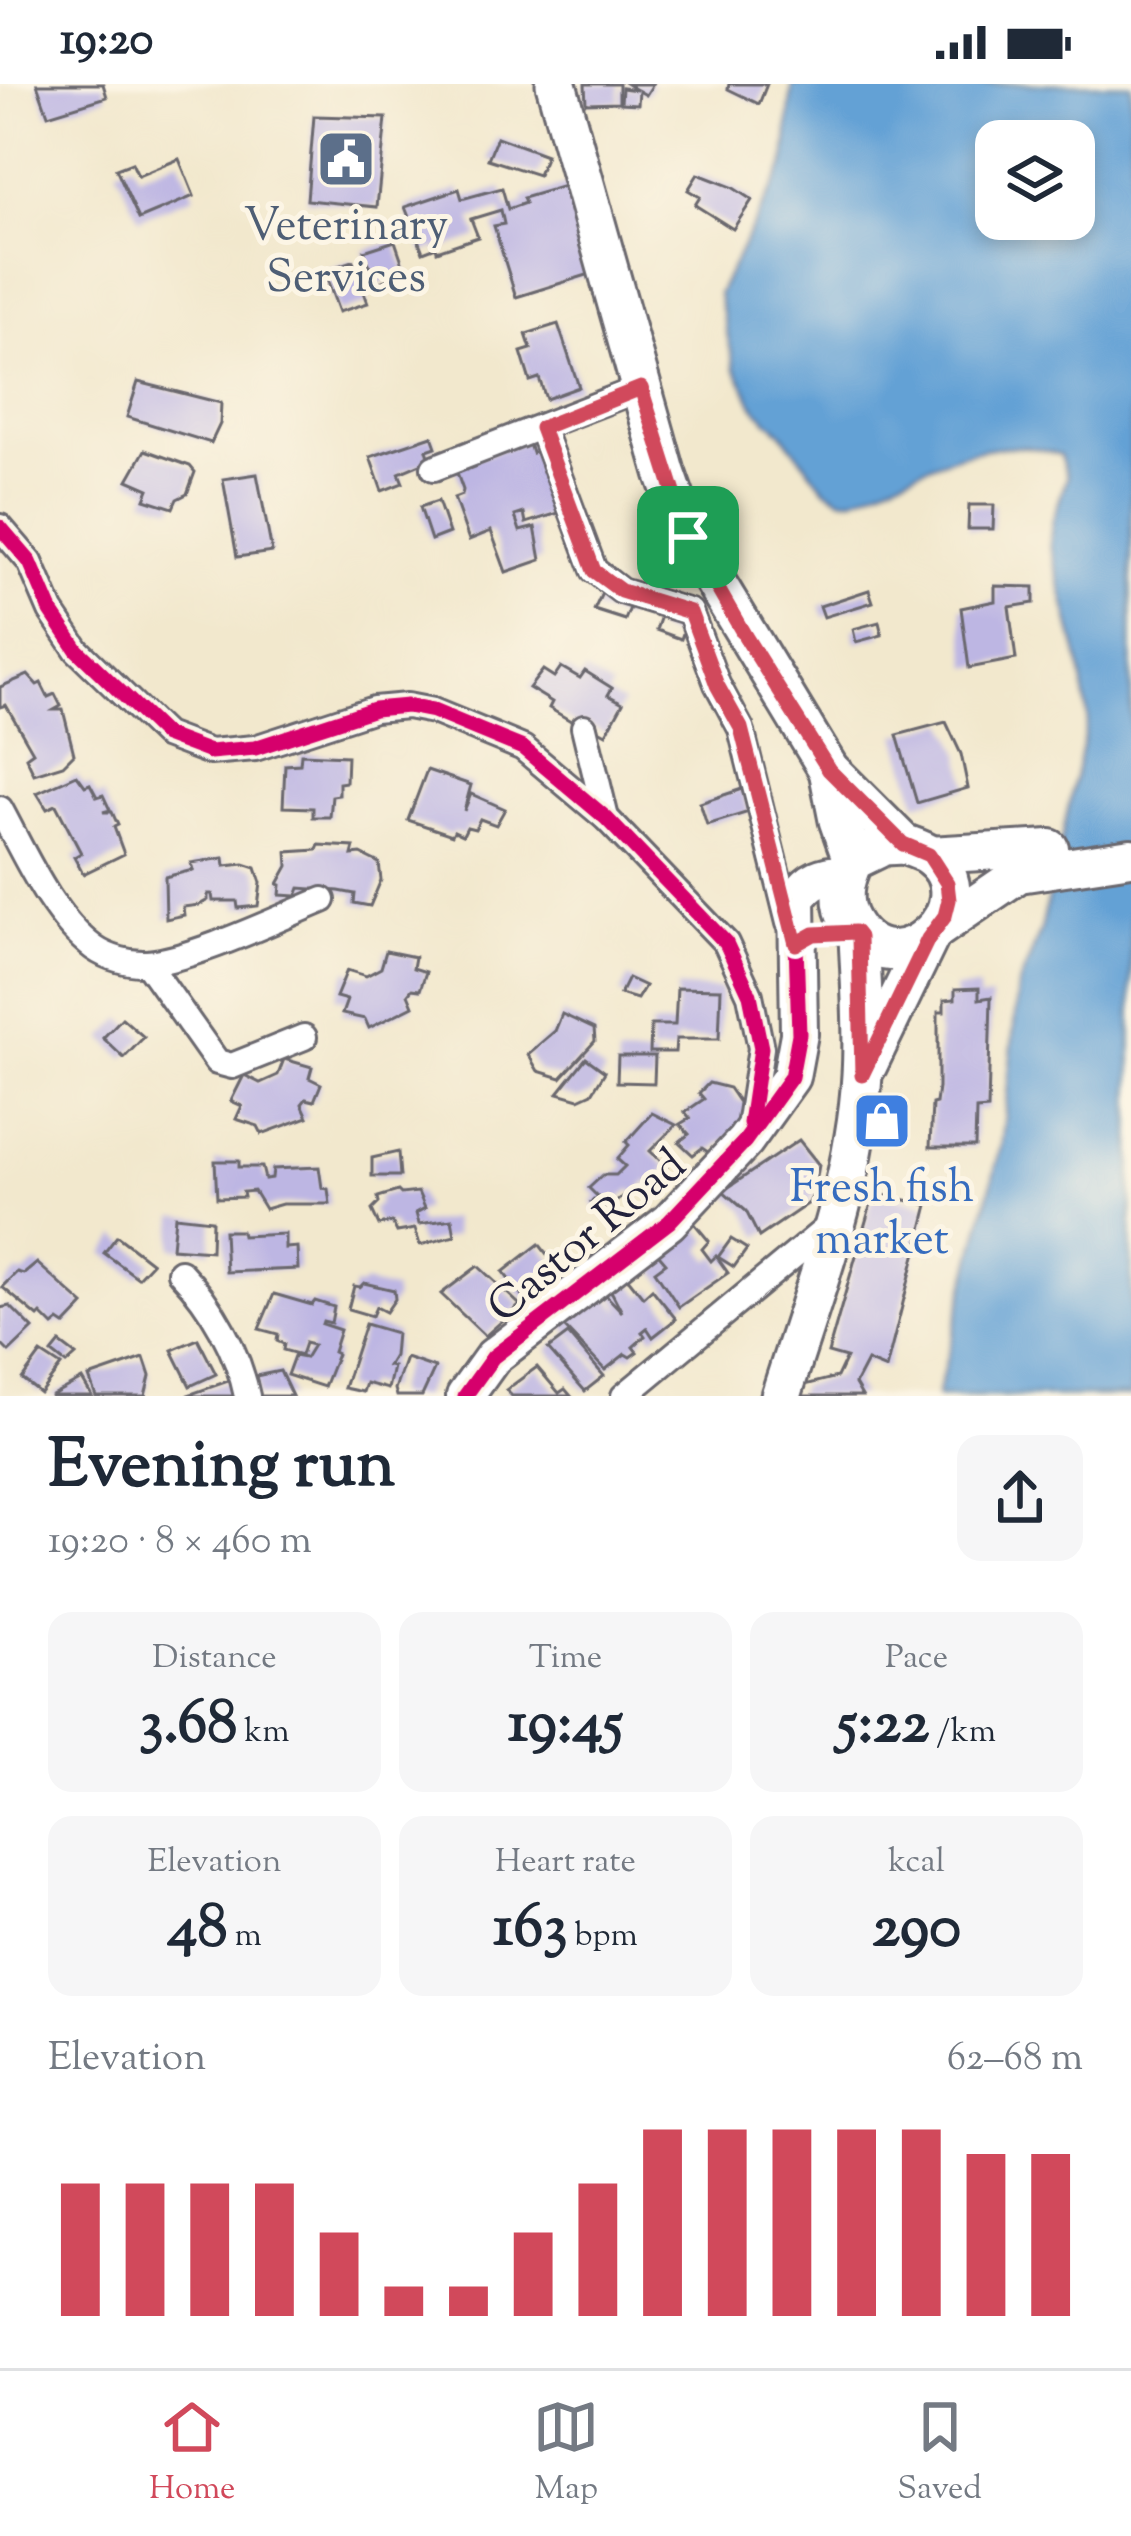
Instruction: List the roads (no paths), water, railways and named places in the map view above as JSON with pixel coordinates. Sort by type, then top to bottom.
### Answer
[{"type":"main road","points":[[556,84],[688,537],[829,770],[947,883],[949,900],[862,1075]]},
{"type":"main road","points":[[829,770],[850,867],[842,893],[844,914],[857,934],[875,946],[897,950],[932,935]]},
{"type":"main road","points":[[850,867],[884,845],[916,849]]},
{"type":"main road","points":[[781,1396],[835,1221],[862,1075],[857,934]]},
{"type":"street","points":[[434,468],[641,388]]},
{"type":"street","name":"Castor Road","points":[[464,1396],[494,1357],[669,1222],[745,1141],[790,1077],[799,1034],[796,944],[741,728],[703,652],[690,612],[621,591],[594,571],[541,428]]},
{"type":"street","points":[[0,527],[30,562],[51,611],[77,650],[165,735],[211,752],[256,748],[374,709],[420,708],[524,748],[606,818],[726,943],[750,995],[761,1048],[745,1141]]},
{"type":"street","points":[[584,727],[606,818]]},
{"type":"street","points":[[0,809],[66,920],[94,948],[115,959],[147,963],[209,945],[323,901]]},
{"type":"street","points":[[932,935],[1017,863],[1131,838]]},
{"type":"street","points":[[916,849],[1017,863],[1131,856]]},
{"type":"street","points":[[796,944],[797,898],[807,883],[850,867]]},
{"type":"street","points":[[796,944],[814,934],[857,934]]},
{"type":"street","points":[[147,963],[217,1062],[232,1066],[304,1036]]},
{"type":"street","points":[[624,1396],[835,1221]]},
{"type":"street","points":[[180,1272],[213,1316],[242,1371],[247,1396]]},
{"type":"water","points":[[792,84],[1131,84],[1131,1396],[937,1396],[1002,1142],[1018,987],[1041,930],[1088,719],[1079,660],[1050,544],[1067,477],[1060,455],[1033,448],[980,450],[854,498],[841,498],[824,488],[782,433],[756,409],[735,368],[718,294],[785,164]]},
{"type":"place","name":"Veterinary Services","points":[[346,159]]},
{"type":"place","name":"Fresh fish market","points":[[882,1121]]}]
